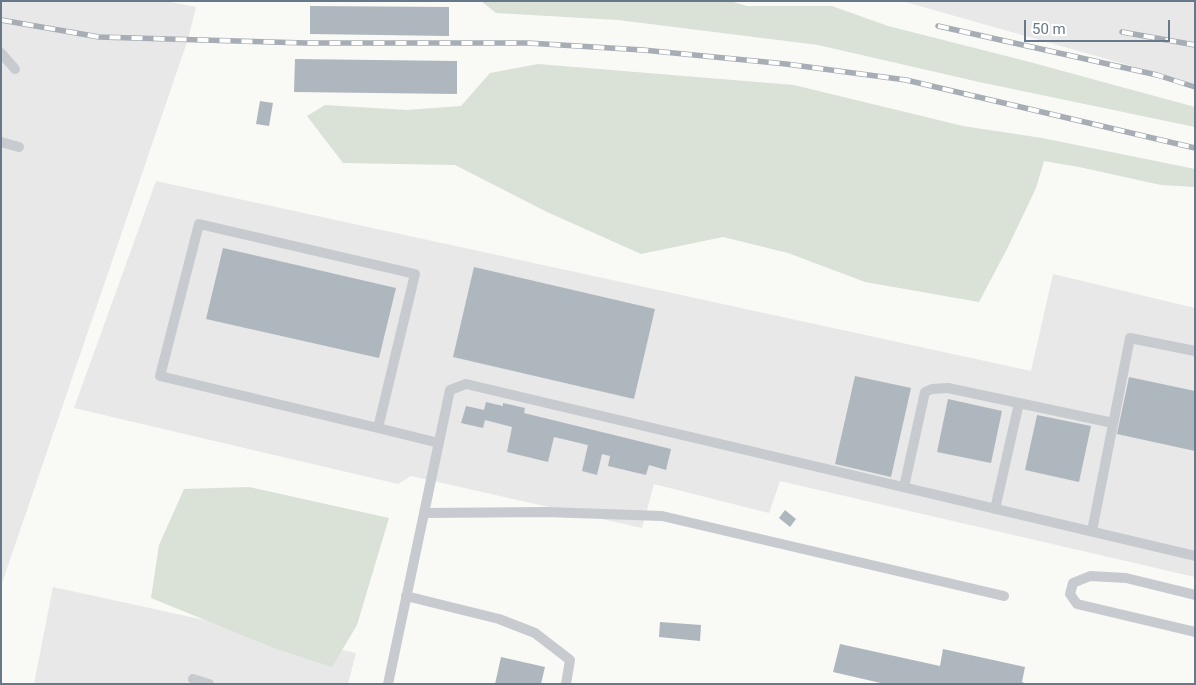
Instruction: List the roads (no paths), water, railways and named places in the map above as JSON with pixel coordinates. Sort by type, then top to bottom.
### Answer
[{"type":"lane","points":[[1,53],[16,69]]},
{"type":"lane","points":[[1,142],[19,147]]},
{"type":"lane","points":[[378,428],[415,274],[199,224],[160,376],[439,443]]},
{"type":"lane","points":[[1092,531],[1130,338],[1195,351]]},
{"type":"lane","points":[[388,684],[450,390],[466,384],[1195,556]]},
{"type":"lane","points":[[904,487],[925,392],[932,389],[948,388],[1113,423]]},
{"type":"lane","points":[[995,509],[1019,403]]},
{"type":"lane","points":[[424,513],[546,512],[662,516],[1004,596]]},
{"type":"lane","points":[[1195,595],[1126,578],[1090,576],[1072,583],[1070,594],[1077,604],[1195,632]]},
{"type":"lane","points":[[406,596],[499,619],[535,633],[570,660],[566,684]]},
{"type":"lane","points":[[193,679],[209,684]]},
{"type":"railway","points":[[1,20],[99,37],[306,43],[528,43],[643,50],[786,64],[906,80],[1195,148]]},
{"type":"railway","points":[[938,26],[1157,75],[1195,87]]},
{"type":"railway","points":[[1122,32],[1195,45]]}]
